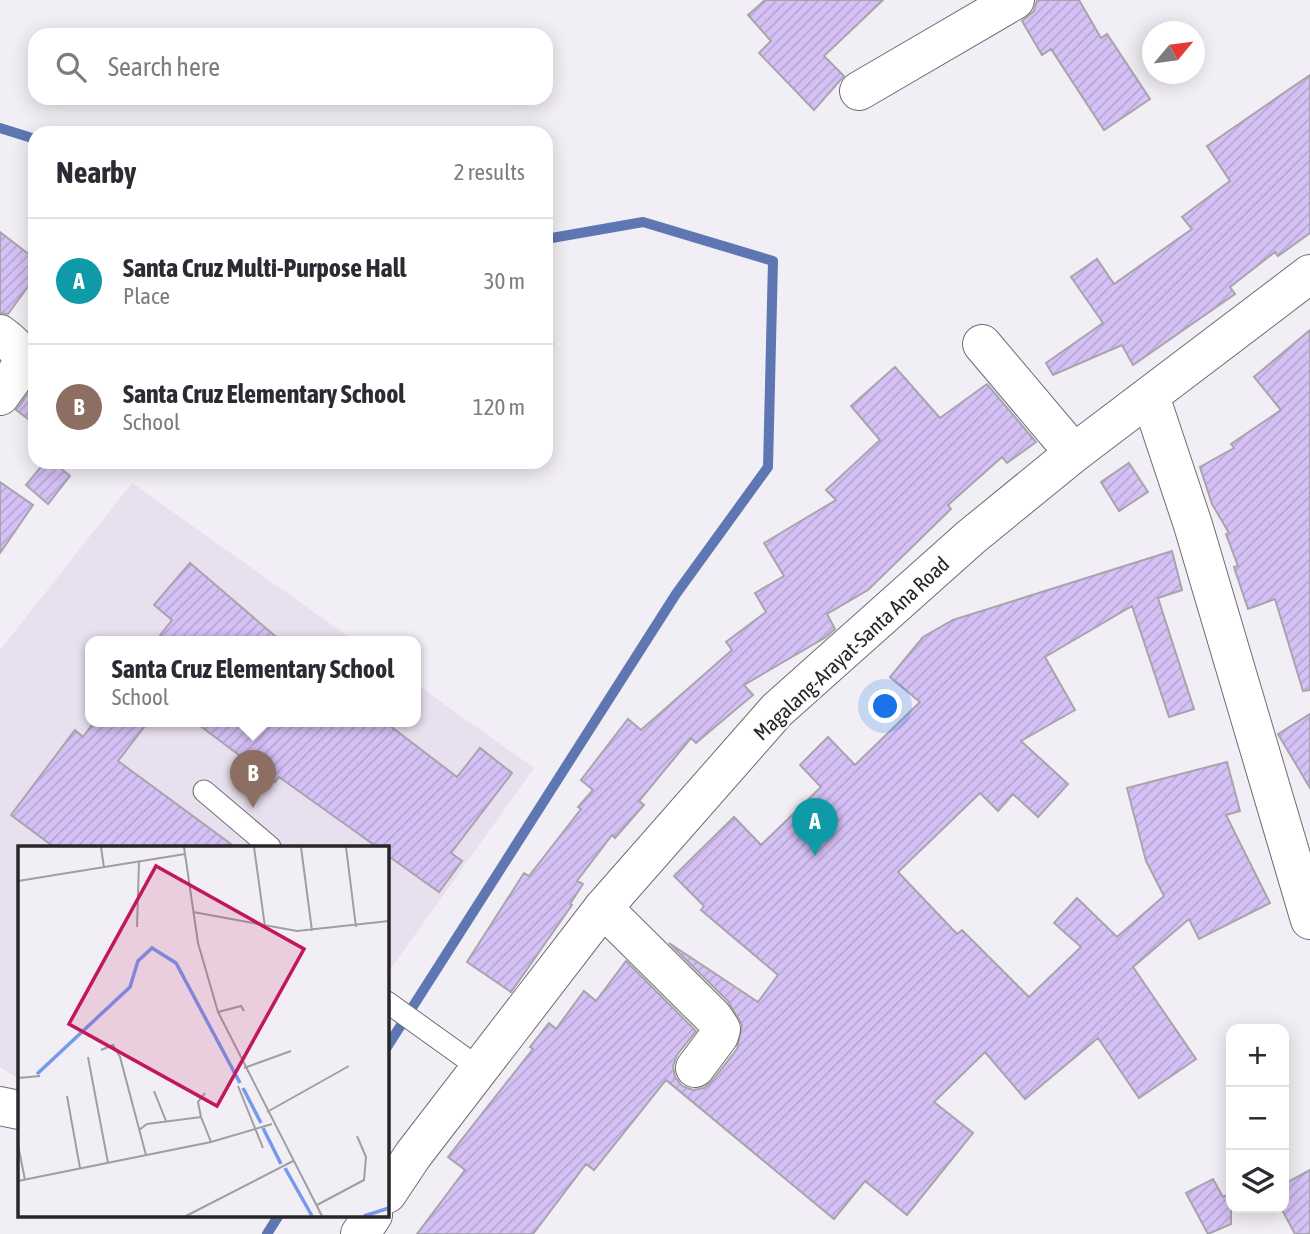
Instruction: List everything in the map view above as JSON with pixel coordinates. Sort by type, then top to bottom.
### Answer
[{"type":"main road","points":[[859,90],[1015,0]]},
{"type":"main road","name":"Magalang-Arayat-Santa Ana Road","points":[[388,1193],[603,908],[777,710],[971,537],[1074,453],[1310,274]]},
{"type":"main road","points":[[0,334],[20,350],[23,358],[0,396]]},
{"type":"main road","points":[[982,344],[1074,453]]},
{"type":"main road","points":[[1150,396],[1193,526],[1308,909]]},
{"type":"main road","points":[[603,908],[713,1017],[721,1029],[719,1036],[695,1068]]},
{"type":"main road","points":[[0,1106],[18,1110]]},
{"type":"main road","points":[[360,1234],[372,1216]]},
{"type":"lane","points":[[204,791],[269,846]]},
{"type":"lane","points":[[388,1004],[480,1068]]},
{"type":"shaded area","points":[[132,483],[348,636],[85,636],[85,727],[421,727],[421,688],[534,768],[388,973],[388,846],[18,846],[18,1078],[0,1067],[0,650]]},
{"type":"building","points":[[765,0],[883,0],[824,56],[844,76],[814,110],[759,53],[771,41],[748,15]]},
{"type":"building","points":[[1037,0],[1079,0],[1101,38],[1107,34],[1150,99],[1104,130],[1051,49],[1042,55],[1022,21],[1034,11]]},
{"type":"building","points":[[1310,75],[1310,233],[1278,256],[1275,252],[1230,287],[1235,294],[1133,365],[1122,345],[1053,375],[1046,363],[1103,323],[1071,277],[1097,259],[1114,284],[1192,229],[1182,217],[1230,181],[1207,146]]},
{"type":"building","points":[[0,232],[28,254],[28,287],[8,314],[0,313]]},
{"type":"building","points":[[1310,330],[1310,690],[1303,691],[1275,599],[1248,609],[1234,567],[1238,566],[1226,534],[1229,533],[1212,504],[1200,467],[1234,448],[1231,444],[1281,410],[1254,377]]},
{"type":"building","points":[[895,367],[940,418],[987,384],[1036,442],[1007,463],[1002,457],[948,505],[951,509],[868,590],[827,614],[835,629],[826,637],[744,685],[753,695],[696,743],[691,738],[639,801],[644,805],[615,838],[612,835],[577,881],[583,884],[570,904],[572,905],[511,992],[467,962],[524,873],[529,876],[581,809],[578,807],[593,790],[581,780],[628,719],[641,730],[732,650],[726,642],[766,612],[755,593],[784,576],[764,543],[836,500],[826,490],[880,440],[851,406]]},
{"type":"building","points":[[28,394],[28,419],[16,410]]},
{"type":"building","points":[[1129,463],[1148,492],[1119,511],[1101,482]]},
{"type":"building","points":[[39,469],[62,469],[70,476],[48,504],[26,485]]},
{"type":"building","points":[[0,482],[33,505],[0,553]]},
{"type":"building","points":[[1172,551],[1182,590],[1158,598],[1194,709],[1169,717],[1132,606],[1045,657],[1075,710],[1021,741],[1068,784],[1038,817],[1013,794],[998,811],[980,793],[898,872],[957,934],[962,930],[1029,997],[1081,947],[1054,923],[1077,898],[1117,937],[1164,896],[1146,861],[1127,788],[1227,762],[1240,811],[1226,815],[1270,903],[1199,939],[1189,919],[1133,967],[1196,1059],[1139,1098],[1098,1038],[1025,1099],[985,1052],[934,1102],[973,1133],[907,1215],[865,1181],[834,1219],[666,1080],[594,1170],[586,1164],[533,1234],[417,1234],[465,1170],[448,1157],[533,1049],[530,1047],[549,1023],[556,1029],[584,991],[596,1001],[626,961],[696,1031],[677,1055],[673,1066],[675,1077],[682,1086],[693,1090],[704,1088],[712,1081],[737,1049],[742,1025],[728,1001],[669,943],[758,1002],[778,975],[701,910],[704,906],[674,876],[734,817],[761,845],[821,787],[800,765],[828,737],[855,765],[920,702],[890,677],[923,637],[953,620]]},
{"type":"building","points":[[190,563],[275,636],[160,636],[172,620],[154,605]]},
{"type":"building","points":[[1310,714],[1310,788],[1278,734]]},
{"type":"building","points":[[90,727],[144,727],[118,761],[234,846],[53,846],[11,815],[75,730],[83,737]]},
{"type":"building","points":[[202,727],[392,727],[457,777],[480,748],[512,773],[451,853],[462,861],[439,892],[388,856],[388,846],[376,846],[279,777],[275,782]]},
{"type":"building","points":[[1310,1170],[1310,1234],[1295,1234],[1284,1213],[1289,1213],[1289,1181]]},
{"type":"building","points":[[1213,1179],[1223,1197],[1226,1196],[1226,1213],[1231,1213],[1231,1224],[1208,1234],[1186,1193]]},
{"type":"waterway","points":[[0,128],[28,137]]},
{"type":"waterway","points":[[388,1045],[676,594],[768,467],[773,261],[643,222],[553,238]]},
{"type":"waterway","points":[[267,1234],[278,1216]]},
{"type":"place","name":"Santa Cruz Elementary School","points":[[253,808]]},
{"type":"place","name":"Santa Cruz Multi-Purpose Hall","points":[[815,856]]}]
